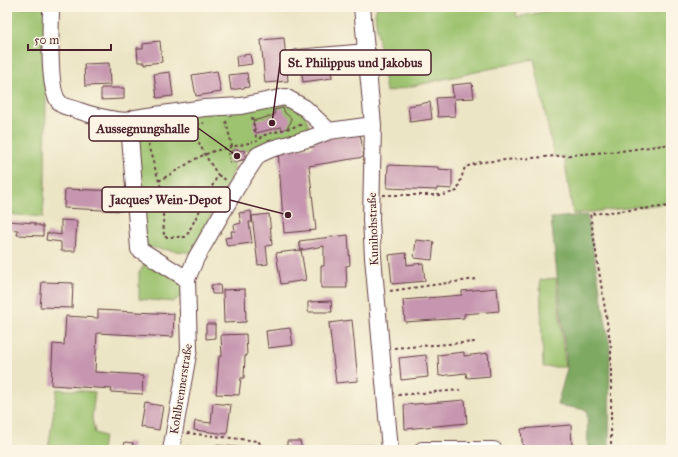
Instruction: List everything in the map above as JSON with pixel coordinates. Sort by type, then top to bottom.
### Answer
[{"type":"street","points":[[51,7],[52,79],[56,96],[60,104],[97,118],[114,121],[127,121],[135,118],[204,108],[241,106],[285,98],[305,108],[323,126]]},
{"type":"street","name":"Kunihohstraße","points":[[362,7],[373,125],[371,196],[373,257],[390,450]]},
{"type":"street","points":[[297,58],[367,52]]},
{"type":"street","points":[[127,121],[130,137],[139,249],[187,279]]},
{"type":"street","points":[[257,148],[271,149],[311,138],[323,126],[373,125]]},
{"type":"street","name":"Kohlbrennerstraße","points":[[171,450],[189,349],[187,279],[196,258],[238,187],[257,148]]},
{"type":"street","points":[[422,450],[494,450]]},
{"type":"path","points":[[251,115],[257,148]]},
{"type":"path","points":[[226,117],[232,147]]},
{"type":"path","points":[[190,126],[218,176],[186,238],[164,237],[162,190],[144,132],[190,126],[205,122]]},
{"type":"path","points":[[257,148],[261,136],[323,126]]},
{"type":"path","points":[[371,196],[444,195],[457,191],[465,167],[482,162],[621,152],[671,144]]},
{"type":"path","points":[[159,181],[199,157],[232,147],[257,148]]},
{"type":"path","points":[[611,450],[611,347],[590,214],[671,206]]},
{"type":"path","points":[[376,293],[476,279]]},
{"type":"path","points":[[381,350],[475,342]]},
{"type":"path","points":[[385,396],[460,390]]},
{"type":"path","points":[[174,432],[258,441],[265,450]]},
{"type":"green space","points":[[7,7],[47,7],[45,185],[43,217],[7,214]]},
{"type":"green space","points":[[377,7],[516,7],[517,17],[567,7],[671,7],[671,203],[573,214],[564,157],[554,157],[534,59],[386,92],[375,14]]},
{"type":"green space","points":[[283,101],[305,114],[310,130],[307,135],[244,151],[246,159],[233,162],[235,169],[192,253],[146,247],[135,124]]},
{"type":"green space","points":[[587,215],[610,347],[609,450],[588,450],[587,410],[557,405],[567,369],[551,218]]},
{"type":"green space","points":[[151,264],[175,275],[186,293],[173,302],[139,299],[139,273],[144,265]]},
{"type":"green space","points":[[556,278],[565,367],[543,367],[540,280]]},
{"type":"green space","points":[[57,389],[95,392],[92,418],[95,433],[104,436],[102,450],[48,450]]},
{"type":"building","points":[[284,38],[288,81],[265,83],[261,40]]},
{"type":"building","points":[[160,41],[162,62],[144,64],[144,62],[138,62],[137,48],[143,48],[143,43]]},
{"type":"building","points":[[250,54],[252,64],[237,66],[236,56]]},
{"type":"building","points":[[330,57],[332,78],[303,82],[300,61]]},
{"type":"building","points":[[109,63],[110,85],[85,86],[84,64]]},
{"type":"building","points":[[217,71],[221,92],[196,96],[192,75]]},
{"type":"building","points":[[170,72],[173,96],[157,98],[154,74]]},
{"type":"building","points":[[247,73],[249,87],[231,90],[229,75]]},
{"type":"building","points":[[472,83],[474,98],[454,99],[455,116],[438,117],[436,98],[453,97],[452,85]]},
{"type":"building","points":[[101,88],[124,88],[124,99],[101,100]]},
{"type":"building","points":[[430,102],[432,119],[410,122],[408,106]]},
{"type":"building","points":[[283,108],[285,113],[291,118],[291,122],[287,128],[282,130],[281,127],[256,133],[253,121],[275,115],[274,110]]},
{"type":"building","points":[[360,133],[364,157],[309,166],[316,230],[284,233],[278,150],[313,147],[312,141]]},
{"type":"building","points":[[238,149],[239,151],[244,150],[246,159],[230,163],[228,154],[232,153],[231,151]]},
{"type":"building","points":[[388,165],[438,167],[438,169],[452,170],[452,189],[437,188],[437,190],[387,188]]},
{"type":"building","points":[[65,189],[123,191],[122,211],[64,208]]},
{"type":"building","points":[[251,211],[252,222],[249,222],[252,243],[227,246],[225,238],[232,237],[231,231],[235,231],[234,225],[241,223],[239,213]]},
{"type":"building","points":[[269,214],[272,245],[266,246],[268,264],[258,265],[252,216]]},
{"type":"building","points":[[61,220],[77,221],[75,251],[61,251],[61,242],[46,240],[47,233],[61,235]]},
{"type":"building","points":[[7,221],[35,223],[35,225],[43,226],[43,236],[17,235],[18,230],[7,229]]},
{"type":"building","points":[[348,235],[350,265],[346,266],[347,288],[321,288],[321,266],[324,266],[324,246],[301,250],[299,241]]},
{"type":"building","points":[[416,240],[434,242],[432,260],[414,258]]},
{"type":"building","points":[[301,250],[306,280],[281,284],[276,253]]},
{"type":"building","points":[[406,253],[407,265],[423,263],[425,281],[392,284],[389,255]]},
{"type":"building","points":[[42,282],[73,283],[72,308],[40,307]]},
{"type":"building","points":[[211,285],[220,285],[221,294],[212,294]]},
{"type":"building","points":[[497,288],[499,311],[464,314],[464,318],[405,322],[403,300],[462,295],[462,291]]},
{"type":"building","points":[[245,289],[246,322],[224,323],[223,290]]},
{"type":"building","points":[[331,301],[332,312],[308,312],[308,302]]},
{"type":"building","points":[[98,310],[174,314],[173,337],[97,333],[95,372],[144,375],[143,394],[111,392],[112,389],[51,385],[53,344],[64,345],[66,316],[98,318]]},
{"type":"building","points":[[352,320],[358,381],[336,383],[329,323]]},
{"type":"building","points":[[206,324],[215,324],[215,338],[206,339]]},
{"type":"building","points":[[290,328],[293,345],[268,348],[266,331]]},
{"type":"building","points":[[246,334],[247,356],[245,356],[244,378],[241,378],[239,395],[216,394],[219,356],[222,356],[221,335]]},
{"type":"building","points":[[464,352],[464,356],[488,353],[490,376],[467,378],[466,373],[439,376],[438,355]]},
{"type":"building","points":[[426,355],[428,377],[401,380],[399,358]]},
{"type":"building","points":[[465,400],[467,423],[405,429],[404,405]]},
{"type":"building","points":[[145,403],[163,406],[159,430],[141,427]]},
{"type":"building","points":[[213,403],[231,405],[227,434],[194,430],[195,421],[211,423]]},
{"type":"building","points":[[571,425],[572,448],[523,450],[521,429]]},
{"type":"building","points":[[287,441],[300,441],[302,450],[287,450]]},
{"type":"building","points":[[125,442],[133,443],[132,450],[123,450]]},
{"type":"building","points":[[215,445],[257,449],[257,450],[215,450]]},
{"type":"building","points":[[187,446],[206,449],[206,450],[187,450]]},
{"type":"building","points":[[375,447],[376,450],[347,450],[347,448]]},
{"type":"place","name":"St. Philippus und Jakobus","points":[[272,123]]},
{"type":"place","name":"Aussegnungshalle","points":[[237,156]]},
{"type":"place","name":"Jacques’ Wein-Depot","points":[[288,215]]}]
